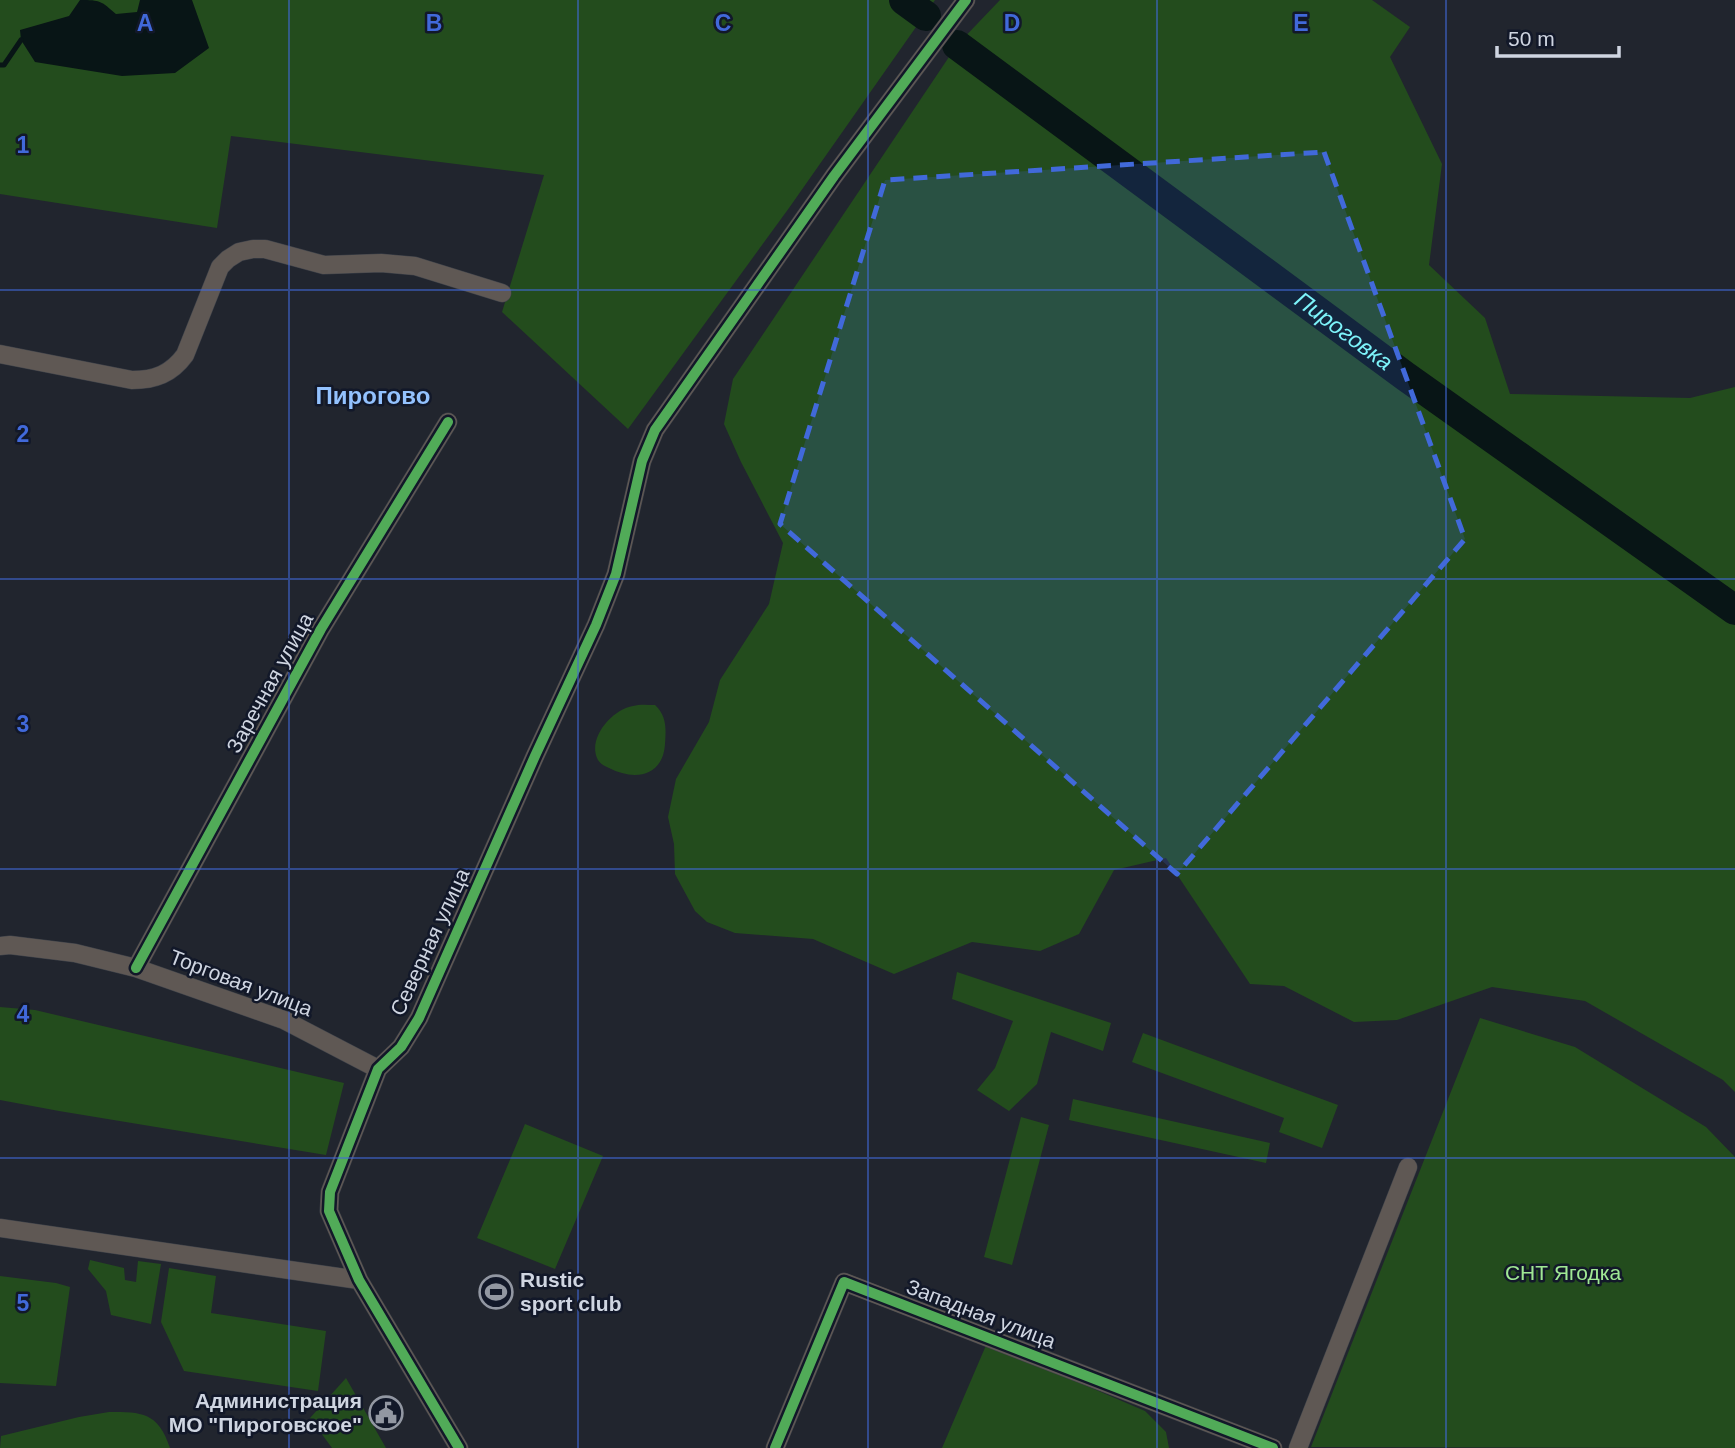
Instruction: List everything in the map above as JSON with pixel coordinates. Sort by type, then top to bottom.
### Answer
[{"type":"street","name":"Северная улица","points":[[459,1448],[359,1279],[329,1211],[330,1192],[377,1069],[401,1047],[419,1018],[596,625],[616,573],[642,461],[655,430],[834,176],[966,0]]},
{"type":"street","points":[[0,354],[132,380],[159,377],[178,364],[185,355],[220,267],[239,252],[253,249],[265,249],[324,265],[381,263],[415,266],[502,293]]},
{"type":"street","name":"Заречная улица","points":[[136,968],[321,629],[448,422]]},
{"type":"street","name":"Торговая улица","points":[[0,946],[75,953],[136,968],[284,1020],[377,1069]]},
{"type":"street","points":[[1298,1448],[1408,1167]]},
{"type":"street","points":[[0,1228],[359,1279]]},
{"type":"street","name":"Западная улица","points":[[775,1448],[844,1282],[1263,1446]]},
{"type":"highlighted area","points":[[1324,152],[1465,539],[1177,874],[780,524],[885,180]]},
{"type":"green space","points":[[0,0],[935,0],[789,208],[628,429],[502,312],[544,175],[231,136],[217,228],[0,194]]},
{"type":"green space","points":[[1000,0],[1372,0],[1410,27],[1390,57],[1442,164],[1429,265],[1485,318],[1510,394],[1690,398],[1735,387],[1735,1092],[1723,1080],[1585,1001],[1492,987],[1397,1020],[1354,1022],[1284,986],[1250,984],[1166,858],[1114,870],[1079,934],[1040,951],[972,942],[894,974],[813,939],[735,933],[707,922],[695,911],[675,874],[674,844],[668,817],[676,779],[709,722],[720,680],[769,604],[783,543],[724,424],[733,379],[957,45]]},
{"type":"green space","points":[[655,705],[664,718],[665,728],[665,744],[659,764],[653,770],[637,775],[619,772],[600,763],[595,750],[596,741],[610,718],[625,708]]},
{"type":"green space","points":[[957,972],[1111,1023],[1103,1051],[1051,1032],[1037,1084],[1009,1111],[977,1090],[995,1068],[1013,1021],[952,999]]},
{"type":"green space","points":[[0,1007],[35,1010],[344,1083],[326,1155],[0,1100]]},
{"type":"green space","name":"СНТ Ягодка","points":[[1480,1018],[1575,1047],[1706,1127],[1735,1157],[1735,1448],[1311,1447]]},
{"type":"green space","points":[[1143,1033],[1338,1105],[1322,1148],[1279,1132],[1284,1118],[1132,1062]]},
{"type":"green space","points":[[1073,1099],[1270,1143],[1266,1163],[1069,1120]]},
{"type":"green space","points":[[1021,1117],[1049,1125],[1012,1265],[984,1257]]},
{"type":"green space","points":[[525,1124],[603,1156],[555,1269],[477,1238]]},
{"type":"green space","points":[[90,1260],[124,1268],[125,1280],[136,1282],[138,1261],[161,1264],[151,1324],[111,1315],[106,1291],[88,1269]]},
{"type":"green space","points":[[169,1268],[216,1276],[211,1313],[326,1331],[318,1391],[184,1371],[161,1322]]},
{"type":"green space","points":[[0,1276],[70,1287],[56,1386],[0,1383]]},
{"type":"green space","points":[[987,1343],[1145,1411],[1166,1432],[1169,1448],[942,1448]]},
{"type":"green space","points":[[346,1378],[386,1448],[332,1448],[310,1418]]},
{"type":"green space","points":[[109,1412],[147,1416],[160,1427],[170,1448],[0,1448],[1,1436]]},
{"type":"shaded area","points":[[80,0],[100,2],[116,14],[137,12],[140,0],[192,0],[209,48],[175,73],[122,76],[35,62],[21,40],[20,30],[69,16]]},
{"type":"waterway","name":"Пироговка","points":[[904,0],[926,16]]},
{"type":"waterway","points":[[0,65],[4,65],[21,40]]},
{"type":"waterway","name":"Пироговка","points":[[957,45],[1405,376],[1735,610]]},
{"type":"cycle path","points":[[459,1448],[359,1280],[329,1211],[330,1192],[378,1069],[401,1047],[419,1018],[596,625],[616,574],[642,461],[655,430],[834,176],[966,0]]},
{"type":"cycle path","points":[[136,968],[321,629],[448,422]]},
{"type":"cycle path","points":[[775,1448],[844,1282],[1273,1448]]},
{"type":"place","name":"Rustic sport club","points":[[496,1292]]},
{"type":"place","name":"Администрация МО \"Пироговское\"","points":[[386,1413]]},
{"type":"district","name":"Пирогово","points":[[373,396]]}]
